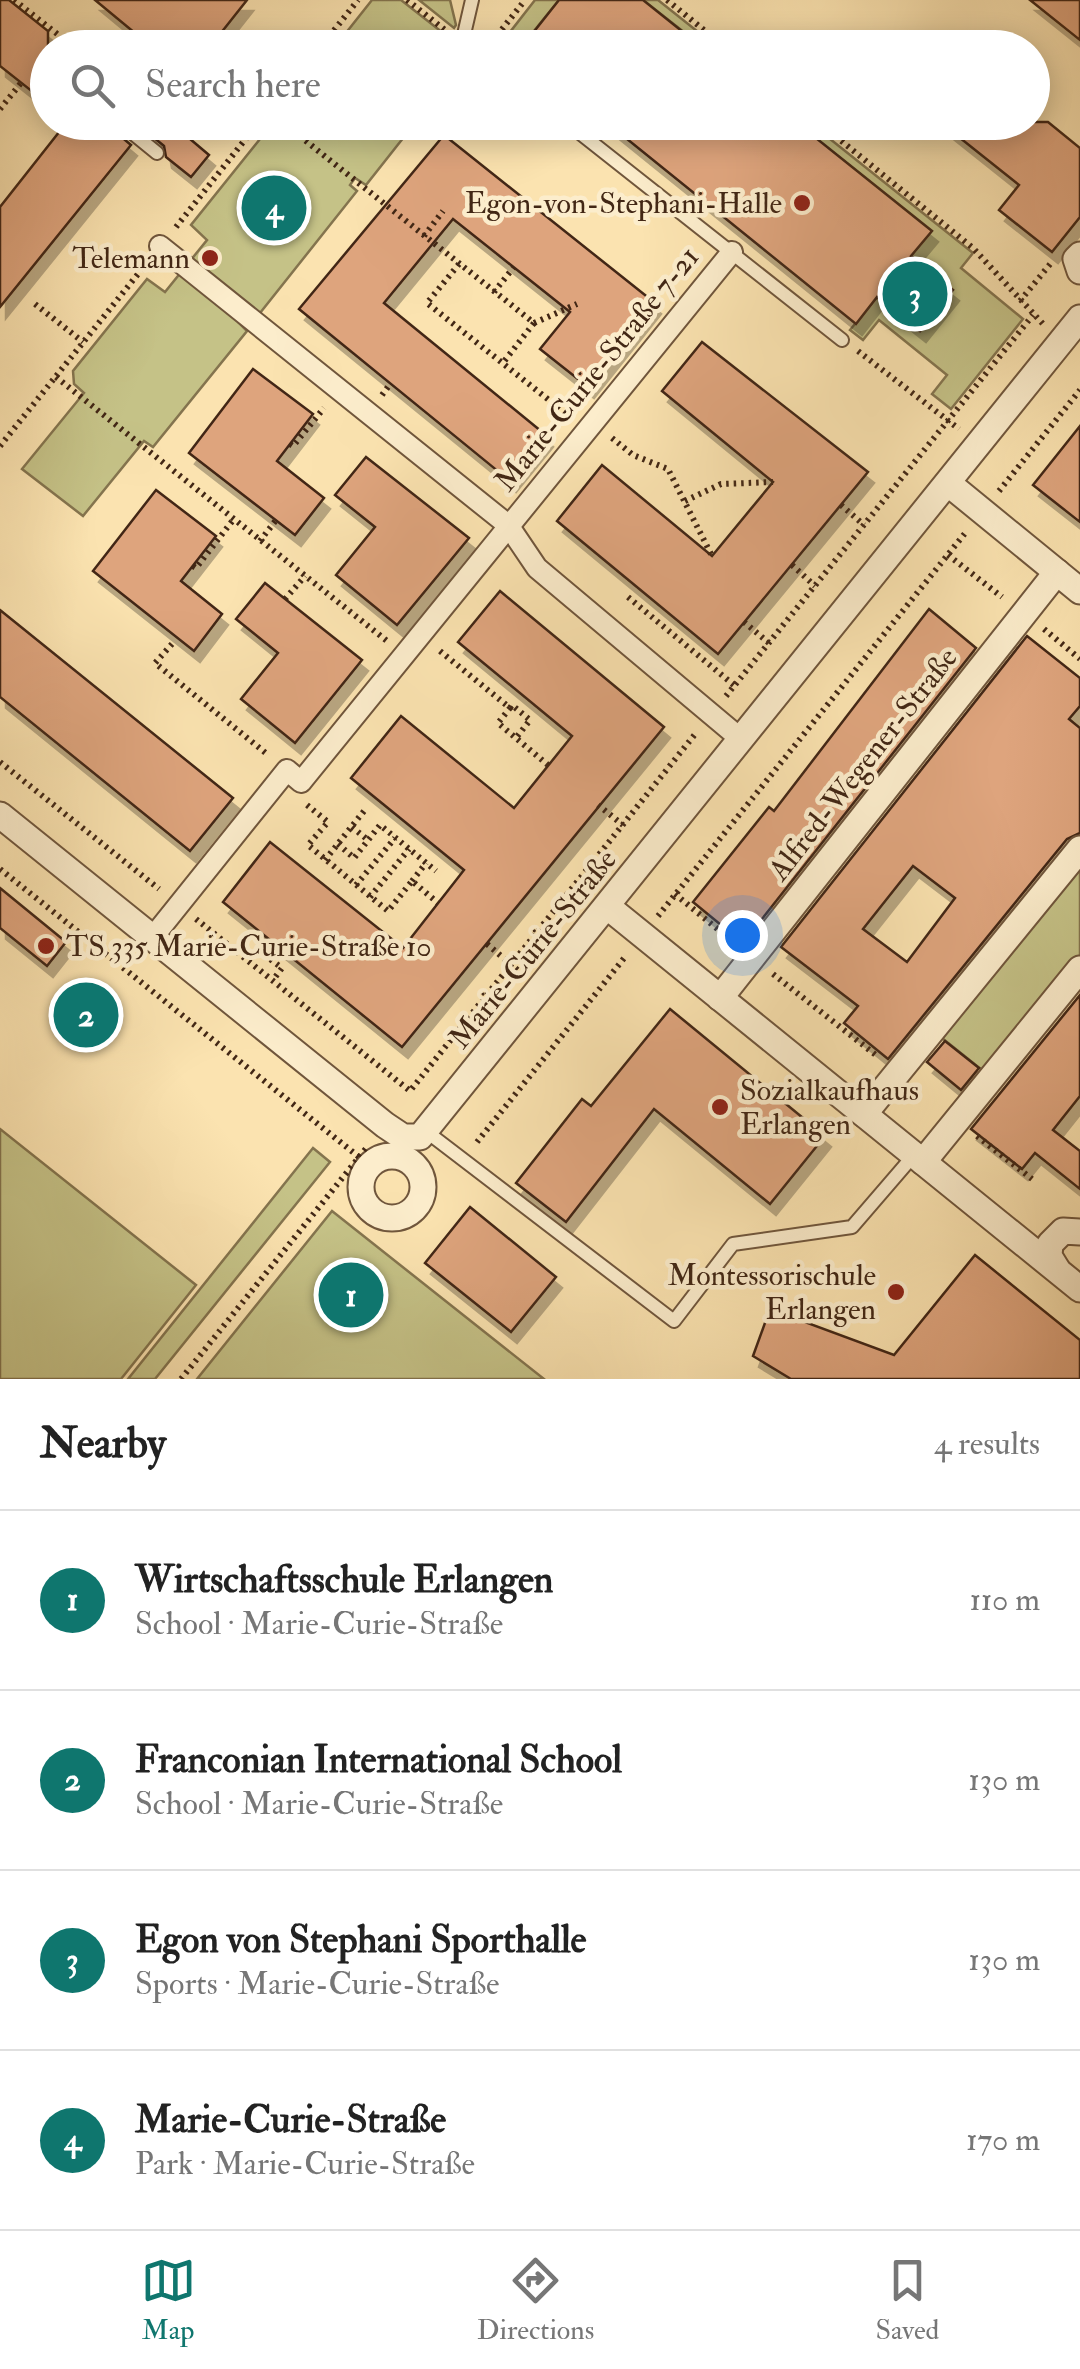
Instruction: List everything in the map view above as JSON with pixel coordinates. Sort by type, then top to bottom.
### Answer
[{"type":"street","points":[[160,246],[508,525],[537,568],[742,740]]},
{"type":"street","name":"Marie-Curie-Straße 7-21","points":[[508,525],[732,252]]},
{"type":"street","points":[[1080,255],[1076,260],[1080,271]]},
{"type":"street","name":"Marie-Curie-Straße","points":[[404,1138],[541,990],[1080,318]]},
{"type":"street","points":[[948,484],[1080,590]]},
{"type":"street","points":[[153,937],[404,655],[508,525]]},
{"type":"street","name":"Alfred-Wegener-Straße","points":[[720,998],[1057,572]]},
{"type":"street","points":[[0,814],[404,1138]]},
{"type":"street","points":[[864,1114],[1080,849]]},
{"type":"street","points":[[608,907],[919,1158],[1069,1271],[1080,1288]]},
{"type":"street","points":[[919,1158],[957,1121],[1080,970]]},
{"type":"street","points":[[1069,1271],[1050,1260],[1050,1244],[1063,1231],[1080,1232]]},
{"type":"lane","points":[[467,30],[472,0]]},
{"type":"lane","points":[[141,140],[158,154]]},
{"type":"lane","points":[[589,140],[842,340]]},
{"type":"lane","points":[[404,1138],[463,1159],[674,1321],[733,1244],[852,1227],[919,1158]]},
{"type":"path","points":[[14,0],[52,30]]},
{"type":"path","points":[[334,30],[358,0]]},
{"type":"path","points":[[407,0],[446,30]]},
{"type":"path","points":[[501,30],[525,0]]},
{"type":"path","points":[[667,0],[704,30]]},
{"type":"path","points":[[0,109],[22,83]]},
{"type":"path","points":[[0,446],[245,140]]},
{"type":"path","points":[[304,140],[534,323]]},
{"type":"path","points":[[840,140],[973,248],[1062,342]]},
{"type":"path","points":[[424,236],[443,211]]},
{"type":"path","points":[[459,264],[427,303],[588,426],[633,455],[664,466],[712,556]]},
{"type":"path","points":[[494,292],[514,267]]},
{"type":"path","points":[[35,304],[83,342]]},
{"type":"path","points":[[502,364],[534,323],[577,304]]},
{"type":"path","points":[[0,762],[410,1091],[1033,315]]},
{"type":"path","points":[[842,340],[978,446]]},
{"type":"path","points":[[56,376],[404,655]]},
{"type":"path","points":[[290,444],[293,446],[339,388]]},
{"type":"path","points":[[463,1159],[1080,390]]},
{"type":"path","points":[[685,501],[721,484],[773,482]]},
{"type":"path","points":[[841,505],[864,526]]},
{"type":"path","points":[[193,566],[196,568],[234,520]]},
{"type":"path","points":[[260,541],[276,520]]},
{"type":"path","points":[[792,565],[816,586]]},
{"type":"path","points":[[286,600],[304,576]]},
{"type":"path","points":[[628,597],[735,686]]},
{"type":"path","points":[[744,622],[769,643]]},
{"type":"path","points":[[419,634],[510,708]]},
{"type":"path","points":[[172,644],[155,663],[294,776],[304,802],[328,822],[308,846],[388,911],[426,863]]},
{"type":"path","points":[[516,738],[530,720],[512,705],[498,723],[516,738],[548,764]]},
{"type":"path","points":[[598,805],[623,825]]},
{"type":"path","points":[[325,860],[364,812]]},
{"type":"path","points":[[338,844],[354,858],[380,825],[436,870]]},
{"type":"path","points":[[352,827],[368,840]]},
{"type":"path","points":[[356,885],[395,838]]},
{"type":"path","points":[[370,897],[409,849]]},
{"type":"path","points":[[0,870],[359,1158]]},
{"type":"path","points":[[412,881],[438,903]]},
{"type":"path","points":[[675,894],[898,1072]]},
{"type":"path","points":[[250,962],[268,938]]},
{"type":"path","points":[[486,944],[541,990]]},
{"type":"path","points":[[259,950],[282,968],[273,980]]},
{"type":"path","points":[[957,1121],[1032,1179]]},
{"type":"path","points":[[181,1379],[359,1158],[404,1138]]},
{"type":"shaded area","points":[[372,0],[401,0],[439,30],[348,30]]},
{"type":"shaded area","points":[[419,0],[450,0],[454,28]]},
{"type":"shaded area","points":[[535,0],[559,0],[535,30],[512,30]]},
{"type":"shaded area","points":[[643,0],[658,0],[696,30],[681,30]]},
{"type":"shaded area","points":[[259,140],[402,140],[366,185],[355,178],[350,185],[357,191],[260,313],[252,307],[239,323],[247,331],[153,447],[144,441],[83,516],[22,469],[84,393],[74,384],[73,371],[147,279],[165,292],[207,240],[191,225]]},
{"type":"shaded area","points":[[811,140],[831,140],[973,253],[961,268],[1023,319],[951,409],[932,394],[947,375],[879,320],[863,340],[850,330],[877,297],[920,331],[952,290],[911,256]]},
{"type":"shaded area","points":[[1080,865],[1080,960],[987,1074],[942,1038]]},
{"type":"shaded area","points":[[0,1129],[196,1285],[121,1379],[0,1379]]},
{"type":"shaded area","points":[[313,1148],[330,1162],[155,1379],[128,1379]]},
{"type":"shaded area","points":[[332,1211],[544,1379],[197,1379]]},
{"type":"building","points":[[0,0],[9,0],[47,30],[30,30],[30,90],[0,66]]},
{"type":"building","points":[[95,0],[247,0],[223,30],[131,30]]},
{"type":"building","points":[[559,0],[643,0],[680,30],[535,30]]},
{"type":"building","points":[[1030,0],[1080,0],[1080,40]]},
{"type":"building","points":[[1050,124],[1080,148],[1080,217],[1052,252],[999,210],[1019,185],[963,140],[1050,140]]},
{"type":"building","points":[[53,140],[125,140],[131,145],[0,307],[0,207]]},
{"type":"building","points":[[157,140],[191,140],[209,155],[191,177],[166,157],[164,146]]},
{"type":"building","points":[[440,140],[450,140],[655,303],[588,387],[540,349],[570,312],[453,219],[384,303],[547,436],[510,481],[299,309]]},
{"type":"building","name":"Egon-von-Stephani-Halle","points":[[628,140],[818,140],[932,231],[911,256],[953,290],[920,331],[877,297],[856,324]]},
{"type":"building","points":[[702,342],[868,472],[718,654],[557,521],[602,465],[712,556],[773,482],[662,391]]},
{"type":"building","points":[[253,369],[313,414],[277,461],[324,498],[295,535],[189,453]]},
{"type":"building","points":[[1080,426],[1080,522],[1033,485]]},
{"type":"building","points":[[366,457],[469,538],[397,625],[336,575],[375,527],[335,495]]},
{"type":"building","points":[[156,490],[216,536],[181,581],[222,614],[194,651],[93,571]]},
{"type":"building","points":[[265,583],[362,660],[295,743],[241,699],[278,653],[236,619]]},
{"type":"building","points":[[500,591],[664,727],[402,1047],[223,902],[270,842],[403,948],[464,870],[351,778],[401,716],[514,808],[572,736],[458,642]]},
{"type":"building","points":[[929,609],[976,648],[743,943],[693,902],[769,807],[774,811]]},
{"type":"building","points":[[0,610],[233,798],[190,851],[0,697]]},
{"type":"building","points":[[1027,636],[1080,678],[1080,706],[1069,719],[1080,728],[1080,833],[1067,839],[888,1059],[844,1023],[858,1006],[781,947]],"holes":[[[913,866],[955,898],[907,962],[863,929]]]},
{"type":"building","points":[[0,888],[66,942],[47,966],[0,928]]},
{"type":"building","points":[[1080,995],[1080,1096],[1053,1130],[1080,1151],[1080,1189],[1035,1153],[1022,1169],[971,1129]]},
{"type":"building","name":"Sozialkaufhaus Erlangen","points":[[670,1009],[825,1136],[770,1204],[654,1109],[566,1222],[516,1183],[582,1099],[591,1106]]},
{"type":"building","points":[[945,1041],[979,1068],[961,1090],[927,1062]]},
{"type":"building","points":[[470,1207],[556,1277],[511,1332],[425,1263]]},
{"type":"building","points":[[975,1255],[1080,1340],[1080,1379],[791,1379],[753,1356],[770,1309],[894,1355]]},
{"type":"place","name":"Egon-von-Stephani-Halle","points":[[802,203]]},
{"type":"place","name":"Marie-Curie-Straße","points":[[274,208]]},
{"type":"place","name":"Telemann","points":[[210,258]]},
{"type":"place","name":"Egon von Stephani Sporthalle","points":[[915,294]]},
{"type":"place","name":"TS 335 Marie-Curie-Straße 10","points":[[46,946]]},
{"type":"place","name":"Franconian International School","points":[[86,1015]]},
{"type":"place","name":"Sozialkaufhaus Erlangen","points":[[720,1107]]},
{"type":"place","name":"Montessorischule Erlangen","points":[[896,1292]]},
{"type":"place","name":"Wirtschaftsschule Erlangen","points":[[351,1295]]}]
